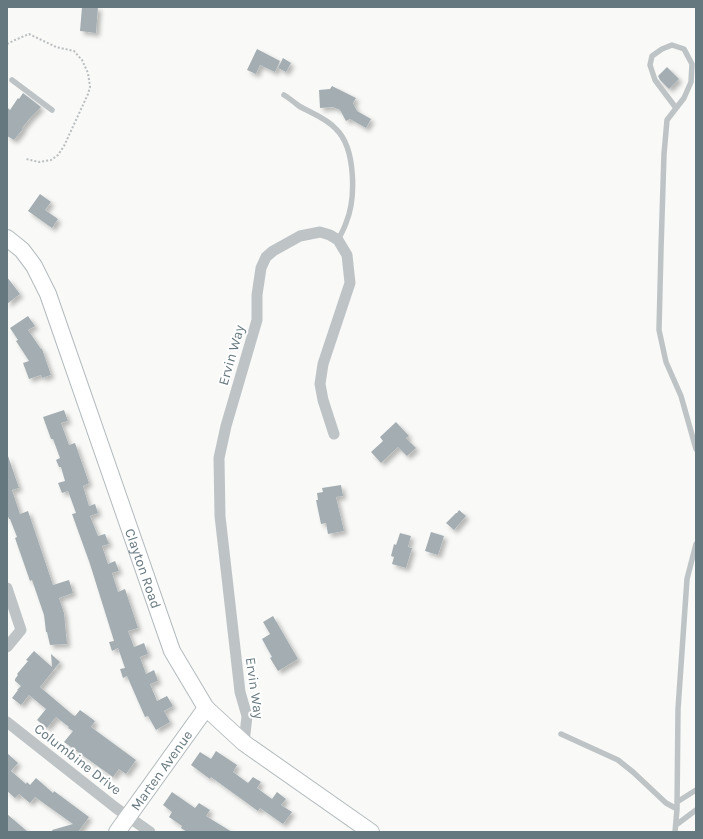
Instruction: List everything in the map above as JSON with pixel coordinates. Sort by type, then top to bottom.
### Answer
[{"type":"street","name":"Ervin Way","points":[[244,743],[247,716],[240,692],[220,516],[219,458],[226,426],[257,320],[257,295],[261,268],[266,257],[274,250],[300,236],[320,232],[330,234],[338,240]]},
{"type":"street","name":"Clayton Road","points":[[7,238],[22,250],[34,266],[48,294],[172,651],[206,708],[244,743],[371,832]]},
{"type":"street","points":[[334,434],[323,400],[320,384],[323,364],[350,283],[347,254],[338,240]]},
{"type":"street","points":[[7,588],[22,630],[7,647]]},
{"type":"street","name":"Marten Avenue","points":[[117,832],[206,708]]},
{"type":"street","name":"Columbine Drive","points":[[7,722],[116,808],[150,832]]},
{"type":"lane","points":[[676,108],[655,80],[650,65],[652,56],[662,49],[672,45],[684,49],[692,64],[691,82],[684,98],[667,120],[664,154],[659,330],[666,362],[681,396],[696,449]]},
{"type":"lane","points":[[12,80],[52,110]]},
{"type":"lane","points":[[284,95],[300,106],[326,120],[337,129],[345,142],[352,164],[353,186],[347,223],[338,240]]},
{"type":"lane","points":[[675,832],[677,809],[678,709],[687,580],[696,544]]},
{"type":"lane","points":[[561,734],[588,748],[618,760],[666,803],[677,809]]},
{"type":"lane","points":[[677,802],[696,790]]},
{"type":"lane","points":[[676,825],[696,810]]},
{"type":"path","points":[[7,44],[29,34],[56,48],[74,51],[82,60],[88,73],[90,87],[88,94],[70,133],[58,154],[51,160],[39,162],[26,160]]},
{"type":"building","points":[[82,7],[98,7],[96,33],[80,31]]},
{"type":"building","points":[[257,49],[280,61],[275,72],[260,65],[256,74],[247,70]]},
{"type":"building","points":[[283,58],[291,63],[286,72],[278,68]]},
{"type":"building","points":[[667,67],[679,79],[669,89],[658,76]]},
{"type":"building","points":[[332,86],[356,98],[353,103],[357,111],[371,119],[366,128],[350,119],[346,121],[340,110],[333,107],[320,108],[319,90],[330,89]]},
{"type":"building","points":[[23,93],[41,107],[22,128],[23,129],[14,140],[7,136],[7,107],[10,110]]},
{"type":"building","points":[[40,194],[51,202],[45,210],[58,219],[52,228],[28,211]]},
{"type":"building","points":[[7,277],[20,294],[7,304]]},
{"type":"building","points":[[28,316],[35,326],[28,330],[42,349],[51,375],[42,378],[41,375],[29,379],[23,363],[29,361],[16,341],[18,340],[10,328]]},
{"type":"building","points":[[64,410],[68,421],[61,423],[69,445],[75,443],[89,483],[83,486],[89,506],[95,504],[98,513],[90,516],[98,536],[105,534],[109,544],[102,546],[108,564],[115,561],[119,571],[112,573],[118,592],[125,589],[138,628],[128,631],[134,647],[144,643],[148,654],[140,657],[146,674],[154,670],[158,681],[150,684],[157,701],[167,696],[173,706],[164,711],[170,722],[156,730],[148,716],[145,717],[127,676],[123,678],[120,669],[125,668],[118,648],[112,651],[109,642],[114,641],[90,564],[72,514],[76,513],[68,491],[62,493],[58,483],[65,481],[61,467],[59,467],[56,460],[60,458],[43,417]]},
{"type":"building","points":[[396,422],[409,436],[406,438],[416,448],[407,456],[398,447],[381,463],[371,452],[383,441],[380,437]]},
{"type":"building","points":[[7,456],[19,488],[12,490],[20,514],[28,511],[53,585],[69,580],[73,593],[59,598],[64,613],[67,644],[50,645],[46,632],[44,615],[15,538],[17,537],[7,514]]},
{"type":"building","points":[[341,485],[343,496],[336,497],[344,531],[328,534],[326,523],[321,524],[316,500],[318,500],[317,493],[323,492],[322,488]]},
{"type":"building","points":[[459,510],[466,516],[454,530],[446,523]]},
{"type":"building","points":[[431,532],[444,536],[438,555],[425,551]]},
{"type":"building","points":[[400,533],[411,536],[408,547],[412,548],[406,568],[392,564],[394,557],[391,556],[394,544],[396,545]]},
{"type":"building","points":[[273,616],[298,659],[278,671],[270,658],[272,657],[262,639],[270,634],[263,622]]},
{"type":"building","points":[[34,651],[52,667],[51,654],[60,662],[40,687],[73,715],[75,716],[80,710],[95,721],[91,727],[136,760],[126,774],[119,769],[113,777],[64,742],[73,731],[56,717],[47,728],[37,720],[46,709],[29,695],[21,705],[12,698],[21,686],[15,681],[18,675],[17,674]]},
{"type":"building","points":[[216,751],[237,765],[233,772],[248,783],[253,777],[261,782],[257,788],[272,799],[277,792],[286,799],[281,805],[292,812],[283,824],[260,808],[258,811],[211,777],[210,779],[191,765],[200,752],[211,759]]},
{"type":"building","points":[[7,753],[18,763],[11,771],[26,784],[27,782],[30,785],[36,778],[53,793],[54,791],[89,817],[78,832],[53,832],[52,830],[73,824],[35,797],[30,803],[19,794],[15,798],[7,791]]},
{"type":"building","points":[[172,792],[195,808],[199,803],[210,810],[206,816],[232,832],[187,832],[181,828],[182,826],[169,817],[172,812],[163,805]]},
{"type":"building","points":[[7,814],[28,832],[7,832]]}]
